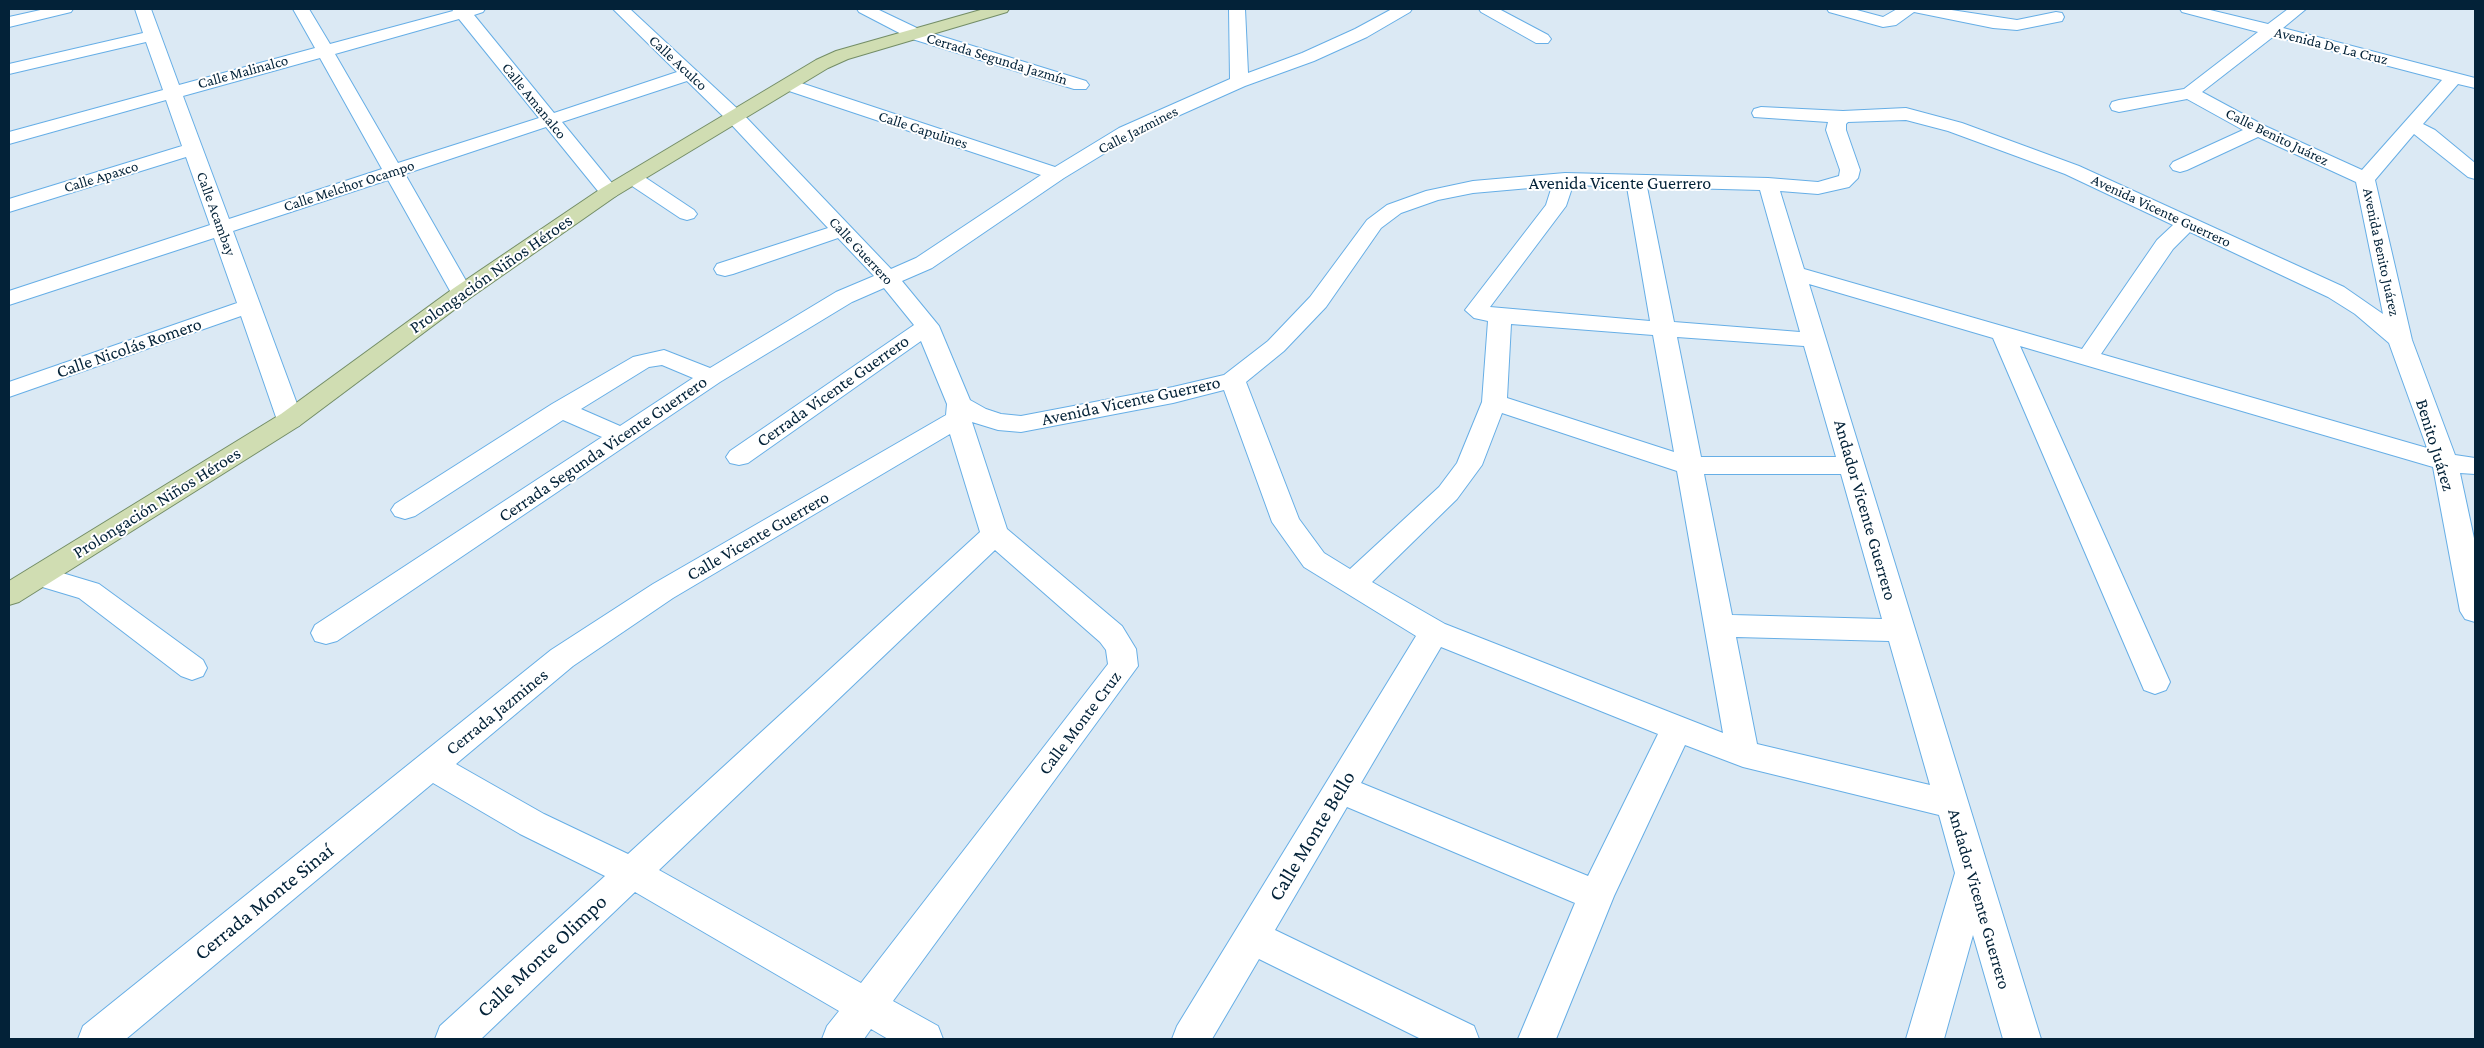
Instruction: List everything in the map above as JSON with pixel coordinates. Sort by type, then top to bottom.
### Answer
[{"type":"main road","name":"Prolongación Niños Héroes","points":[[9,595],[290,420],[462,293],[609,192],[822,64],[842,55],[1001,9]]},
{"type":"street","points":[[9,22],[65,9]]},
{"type":"street","name":"Calle Acambay","points":[[143,9],[290,420]]},
{"type":"street","points":[[301,9],[462,293]]},
{"type":"street","name":"Calle Aculco","points":[[621,9],[735,117]]},
{"type":"street","name":"Cerrada Segunda Jazmín","points":[[865,9],[915,34],[1080,85]]},
{"type":"street","points":[[1237,9],[1239,82]]},
{"type":"street","name":"Calle Jazmines","points":[[887,277],[924,263],[1057,174],[1126,132],[1239,82],[1308,57],[1361,33],[1404,9]]},
{"type":"street","points":[[1487,9],[1542,39]]},
{"type":"street","points":[[1835,9],[1883,22],[1890,21],[1907,9]]},
{"type":"street","points":[[1920,9],[1993,23],[2017,24],[2056,17]]},
{"type":"street","name":"Avenida De La Cruz","points":[[2188,9],[2475,83]]},
{"type":"street","points":[[2120,106],[2190,93],[2298,9]]},
{"type":"street","name":"Calle Malinalco","points":[[9,138],[467,10]]},
{"type":"street","name":"Calle Amanalco","points":[[467,10],[550,119],[609,192]]},
{"type":"street","points":[[9,69],[152,36]]},
{"type":"street","name":"Calle Melchor Ocampo","points":[[9,298],[690,74]]},
{"type":"street","name":"Avenida Benito Juárez","points":[[2400,340],[2365,179],[2420,130],[2454,77]]},
{"type":"street","name":"Calle Capulines","points":[[789,85],[1057,174]]},
{"type":"street","name":"Calle Benito Juárez","points":[[2190,93],[2258,130],[2365,179]]},
{"type":"street","points":[[1761,112],[1843,117]]},
{"type":"street","name":"Avenida Vicente Guerrero","points":[[1843,117],[1906,114],[1955,127],[2072,170],[2336,292],[2363,310],[2400,340]]},
{"type":"street","name":"Calle Guerrero","points":[[735,117],[887,277],[927,326],[959,411]]},
{"type":"street","points":[[1768,184],[1818,188],[1842,183],[1848,178],[1850,170],[1836,130],[1837,123],[1843,117]]},
{"type":"street","points":[[2180,166],[2258,130]]},
{"type":"street","points":[[2420,130],[2475,147]]},
{"type":"street","points":[[2420,130],[2475,173]]},
{"type":"street","name":"Calle Apaxco","points":[[9,206],[193,149]]},
{"type":"street","points":[[632,178],[687,214]]},
{"type":"street","points":[[1352,584],[1448,493],[1469,465],[1494,402],[1488,313],[1556,206],[1565,179]]},
{"type":"street","name":"Avenida Vicente Guerrero","points":[[959,411],[998,422],[1021,424],[1173,395],[1233,380],[1276,346],[1318,302],[1374,224],[1394,209],[1433,195],[1473,187],[1565,179],[1768,184]]},
{"type":"street","points":[[1636,182],[1743,754]]},
{"type":"street","name":"Andador Vicente Guerrero","points":[[1768,184],[2022,1039]]},
{"type":"street","points":[[2087,358],[2165,245],[2187,223]]},
{"type":"street","points":[[725,269],[842,230]]},
{"type":"street","points":[[1794,274],[2445,462],[2475,466]]},
{"type":"street","name":"Cerrada Segunda Vicente Guerrero","points":[[326,633],[711,377],[844,296],[887,277]]},
{"type":"street","name":"Calle Nicolás Romero","points":[[9,390],[249,306]]},
{"type":"street","points":[[1488,313],[1663,329],[1814,340]]},
{"type":"street","name":"Cerrada Vicente Guerrero","points":[[739,457],[927,326]]},
{"type":"street","points":[[2004,334],[2155,682]]},
{"type":"street","name":"Benito Juárez","points":[[2400,340],[2445,462],[2475,611]]},
{"type":"street","points":[[404,510],[560,410],[641,362],[652,358],[664,357],[711,377]]},
{"type":"street","points":[[1233,380],[1286,522],[1314,560],[1352,584],[1434,632],[1743,754],[1951,804]]},
{"type":"street","points":[[1494,402],[1689,466],[1851,465]]},
{"type":"street","points":[[560,410],[622,436]]},
{"type":"street","points":[[959,411],[995,534]]},
{"type":"street","name":"Calle Vicente Guerrero","points":[[562,658],[663,591],[959,411]]},
{"type":"street","name":"Calle Monte Olimpo","points":[[454,1039],[995,534]]},
{"type":"street","name":"Calle Monte Cruz","points":[[841,1039],[1123,666],[1121,649],[1111,634],[995,534]]},
{"type":"street","points":[[39,576],[89,591],[192,668]]},
{"type":"street","points":[[1719,626],[1900,630]]},
{"type":"street","name":"Calle Monte Bello","points":[[1190,1039],[1434,632]]},
{"type":"street","name":"Cerrada Jazmines","points":[[431,766],[562,658]]},
{"type":"street","points":[[1538,1039],[1596,896],[1677,728]]},
{"type":"street","points":[[431,766],[532,824],[631,872],[924,1039]]},
{"type":"street","name":"Cerrada Monte Sinaí","points":[[97,1039],[431,766]]},
{"type":"street","points":[[1340,789],[1596,896]]},
{"type":"street","points":[[1925,1039],[1972,875]]},
{"type":"street","points":[[1252,937],[1460,1039]]}]
